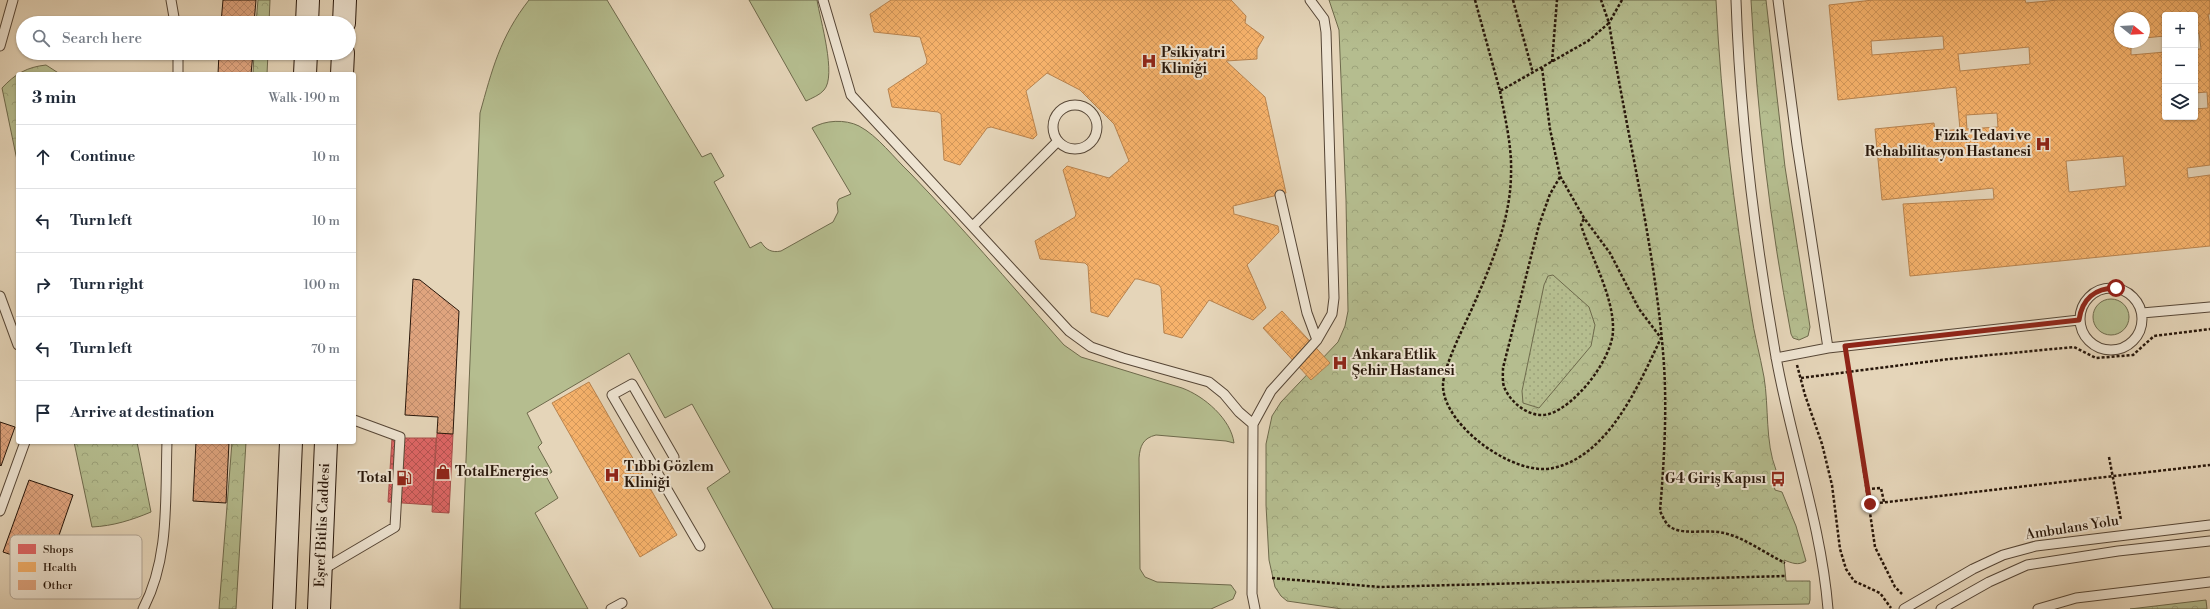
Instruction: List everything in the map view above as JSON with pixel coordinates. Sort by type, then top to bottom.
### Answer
[{"type":"main road","points":[[307,16],[308,0]]},
{"type":"main road","points":[[344,16],[345,0]]},
{"type":"main road","points":[[305,72],[306,60]]},
{"type":"main road","points":[[342,72],[343,60]]},
{"type":"main road","points":[[284,609],[291,444]]},
{"type":"main road","name":"Eşref Bitlis Caddesi","points":[[319,609],[326,444]]},
{"type":"lane","points":[[0,46],[13,0]]},
{"type":"lane","points":[[171,0],[174,16]]},
{"type":"lane","points":[[824,0],[851,95],[1069,331],[1091,347],[1123,358],[1209,382],[1224,394],[1238,412],[1253,424]]},
{"type":"lane","points":[[1255,609],[1252,594],[1253,424],[1271,391],[1317,340],[1332,314],[1334,298],[1326,32],[1324,19],[1310,0]]},
{"type":"lane","points":[[1736,0],[1745,131],[1755,233],[1776,358],[1820,547],[1828,609]]},
{"type":"lane","points":[[1778,0],[1797,145],[1828,348]]},
{"type":"lane","points":[[178,60],[178,72]]},
{"type":"lane","points":[[1075,104],[1088,109],[1093,114],[1096,120],[1096,134],[1086,146],[1071,148],[1058,141],[1053,127],[1054,120],[1062,109],[1075,104]]},
{"type":"lane","points":[[973,226],[1058,141]]},
{"type":"lane","points":[[1280,194],[1307,313],[1317,340]]},
{"type":"lane","points":[[2107,288],[2116,288],[2129,294],[2138,304],[2142,313],[2140,331],[2135,339],[2129,345],[2112,350],[2102,349],[2093,345],[2081,330],[2079,320],[2084,302],[2090,295],[2107,288]]},
{"type":"lane","points":[[0,296],[16,340]]},
{"type":"lane","points":[[2142,313],[2210,307]]},
{"type":"lane","points":[[1776,358],[1828,348],[2079,320]]},
{"type":"lane","points":[[674,457],[632,384],[612,396],[700,546]]},
{"type":"lane","points":[[321,570],[395,527],[400,437],[356,421]]},
{"type":"lane","points":[[0,511],[24,444]]},
{"type":"lane","points":[[143,609],[158,575],[161,556],[164,534],[167,444]]},
{"type":"lane","name":"Ambulans Yolu","points":[[1904,609],[1973,569],[2003,555],[2036,546],[2210,525]]},
{"type":"lane","points":[[1941,609],[1989,582],[2027,565],[2118,551],[2210,541]]},
{"type":"lane","points":[[2038,609],[2076,598],[2210,582]]},
{"type":"lane","points":[[611,609],[622,603]]},
{"type":"path","points":[[1475,0],[1500,91],[1511,173],[1506,218],[1486,277],[1448,365],[1443,385],[1444,399],[1453,415],[1493,451],[1514,464],[1544,470],[1563,466],[1589,451],[1621,416],[1661,338]]},
{"type":"path","points":[[1513,0],[1533,72]]},
{"type":"path","points":[[1552,62],[1557,0]]},
{"type":"path","points":[[1601,0],[1609,24],[1638,181],[1661,338],[1666,399],[1660,511],[1664,520],[1672,528],[1683,532],[1708,530],[1724,533],[1785,562]]},
{"type":"path","points":[[1500,91],[1588,40],[1609,24],[1622,0]]},
{"type":"path","points":[[1542,68],[1550,129],[1560,176],[1584,218],[1610,253],[1639,309],[1661,338]]},
{"type":"path","points":[[1560,176],[1550,194],[1539,225],[1503,368],[1504,388],[1515,404],[1532,413],[1548,414],[1568,403],[1590,381],[1608,352],[1614,331],[1611,313],[1581,225],[1584,218]]},
{"type":"path","points":[[1801,378],[2074,347],[2096,358],[2133,355],[2154,336],[2210,329]]},
{"type":"path","points":[[1845,346],[1870,504],[1875,547],[1895,587],[1902,594]]},
{"type":"path","points":[[1793,354],[1822,444],[1832,485],[1838,542],[1846,569],[1854,581],[1880,593],[1891,607]]},
{"type":"path","points":[[2109,457],[2121,520]]},
{"type":"path","points":[[1870,504],[2210,465]]},
{"type":"path","points":[[1867,489],[1881,488],[1884,502]]},
{"type":"path","points":[[1272,578],[1380,587],[1786,576]]},
{"type":"green space","points":[[258,0],[270,0],[269,16],[257,16]]},
{"type":"green space","points":[[529,0],[607,0],[702,157],[711,153],[724,176],[714,182],[750,248],[761,242],[770,250],[775,252],[781,251],[833,222],[838,212],[837,203],[839,199],[851,194],[812,128],[823,123],[835,121],[848,122],[866,130],[886,148],[966,233],[1064,345],[1081,357],[1182,388],[1207,403],[1228,425],[1234,443],[1156,435],[1145,440],[1141,446],[1139,458],[1140,569],[1145,577],[1157,582],[1231,585],[1236,592],[1233,599],[1211,609],[773,609],[707,488],[730,472],[692,404],[665,418],[629,353],[527,413],[542,443],[538,447],[552,472],[546,476],[558,498],[535,513],[588,609],[460,609],[480,113],[498,54],[511,27]]},
{"type":"green space","points":[[749,0],[817,0],[828,60],[828,83],[824,90],[806,101]]},
{"type":"green space","points":[[1329,0],[1716,0],[1721,78],[1734,195],[1752,320],[1766,388],[1770,448],[1776,470],[1771,473],[1775,490],[1782,492],[1796,526],[1806,561],[1798,564],[1784,560],[1786,581],[1810,581],[1809,604],[1496,609],[1342,609],[1287,601],[1281,596],[1275,587],[1269,560],[1266,505],[1266,444],[1272,416],[1281,402],[1338,342],[1345,326],[1348,311],[1346,200],[1339,30]]},
{"type":"green space","points":[[1751,0],[1766,0],[1785,167],[1810,327],[1808,336],[1799,340],[1793,338],[1791,334],[1783,293],[1765,168]]},
{"type":"green space","points":[[254,60],[268,60],[267,72],[253,72]]},
{"type":"green space","points":[[46,65],[57,72],[22,72],[33,67]]},
{"type":"green space","points":[[16,76],[16,155],[2,88]]},
{"type":"green space","points":[[1553,275],[1589,307],[1595,325],[1591,346],[1539,408],[1523,403],[1522,391],[1544,285],[1548,276]]},
{"type":"green space","points":[[2115,299],[2124,304],[2128,310],[2128,324],[2124,330],[2115,335],[2107,335],[2098,330],[2094,324],[2093,313],[2098,304],[2104,300]]},
{"type":"green space","points":[[74,444],[137,444],[151,512],[122,522],[92,527]]},
{"type":"green space","points":[[232,444],[246,444],[236,609],[219,609]]},
{"type":"green space","points":[[2206,600],[2207,609],[2130,609]]},
{"type":"building: Shops","name":"TotalEnergies","points":[[437,433],[453,434],[449,513],[432,512]]},
{"type":"building: Shops","points":[[392,438],[436,438],[432,505],[388,502]]},
{"type":"building: Health","points":[[891,0],[1231,0],[1246,16],[1245,23],[1264,37],[1257,49],[1257,59],[1226,61],[1265,97],[1286,193],[1233,206],[1234,214],[1278,226],[1279,232],[1247,265],[1266,308],[1253,320],[1209,300],[1182,338],[1164,333],[1161,288],[1159,285],[1135,279],[1108,317],[1091,312],[1088,266],[1085,263],[1040,259],[1035,241],[1075,217],[1076,214],[1063,170],[1067,166],[1109,178],[1129,161],[1114,124],[1080,90],[1047,73],[1026,91],[1037,135],[1033,139],[991,127],[987,128],[960,165],[944,160],[941,114],[938,112],[892,107],[888,89],[926,64],[927,60],[920,37],[874,32],[870,14]]},
{"type":"building: Health","name":"Fizik Tedavi ve Rehabilitasyon Hastanesi","points":[[1873,0],[2025,0],[2026,3],[2058,0],[2210,0],[2210,14],[2208,14],[2210,26],[2210,165],[2187,168],[2188,178],[2210,175],[2210,246],[1910,276],[1903,204],[1994,199],[1993,188],[1882,200],[1875,129],[1934,123],[1935,132],[1960,129],[1956,87],[1838,100],[1829,5]],"holes":[[[1943,36],[1944,49],[1872,55],[1871,41]],[[2029,47],[2030,64],[1960,71],[1958,54]],[[1997,113],[1998,127],[1967,129],[1966,115]],[[2123,156],[2126,186],[2069,192],[2066,161]]]},
{"type":"building: Health","points":[[1282,311],[1330,363],[1311,380],[1263,328]]},
{"type":"building: Health","points":[[589,382],[677,535],[640,557],[552,403]]},
{"type":"building: Other","points":[[223,0],[256,0],[255,16],[222,16]]},
{"type":"building: Other","points":[[219,60],[252,60],[251,72],[218,72]]},
{"type":"building: Other","points":[[413,279],[420,280],[459,311],[453,434],[437,433],[438,417],[405,415]]},
{"type":"building: Other","points":[[0,422],[15,427],[1,466],[0,465]]},
{"type":"building: Other","points":[[196,444],[229,444],[226,503],[193,501]]},
{"type":"building: Other","points":[[29,480],[73,495],[59,535],[10,535],[10,554],[3,552]]},
{"type":"place","name":"Psikiyatri Kliniği","points":[[1149,61]]},
{"type":"place","name":"Fizik Tedavi ve Rehabilitasyon Hastanesi","points":[[2043,144]]},
{"type":"place","name":"Ankara Etlik Şehir Hastanesi","points":[[1340,363]]},
{"type":"place","name":"TotalEnergies","points":[[443,472]]},
{"type":"place","name":"Tıbbi Gözlem Kliniği","points":[[612,475]]},
{"type":"place","name":"Total","points":[[404,478]]},
{"type":"place","name":"G4 Giriş Kapısı","points":[[1778,479]]},
{"type":"route","points":[[1870,504],[1845,346],[2079,320],[2080,311],[2084,302],[2090,295],[2098,290],[2116,288]]}]
